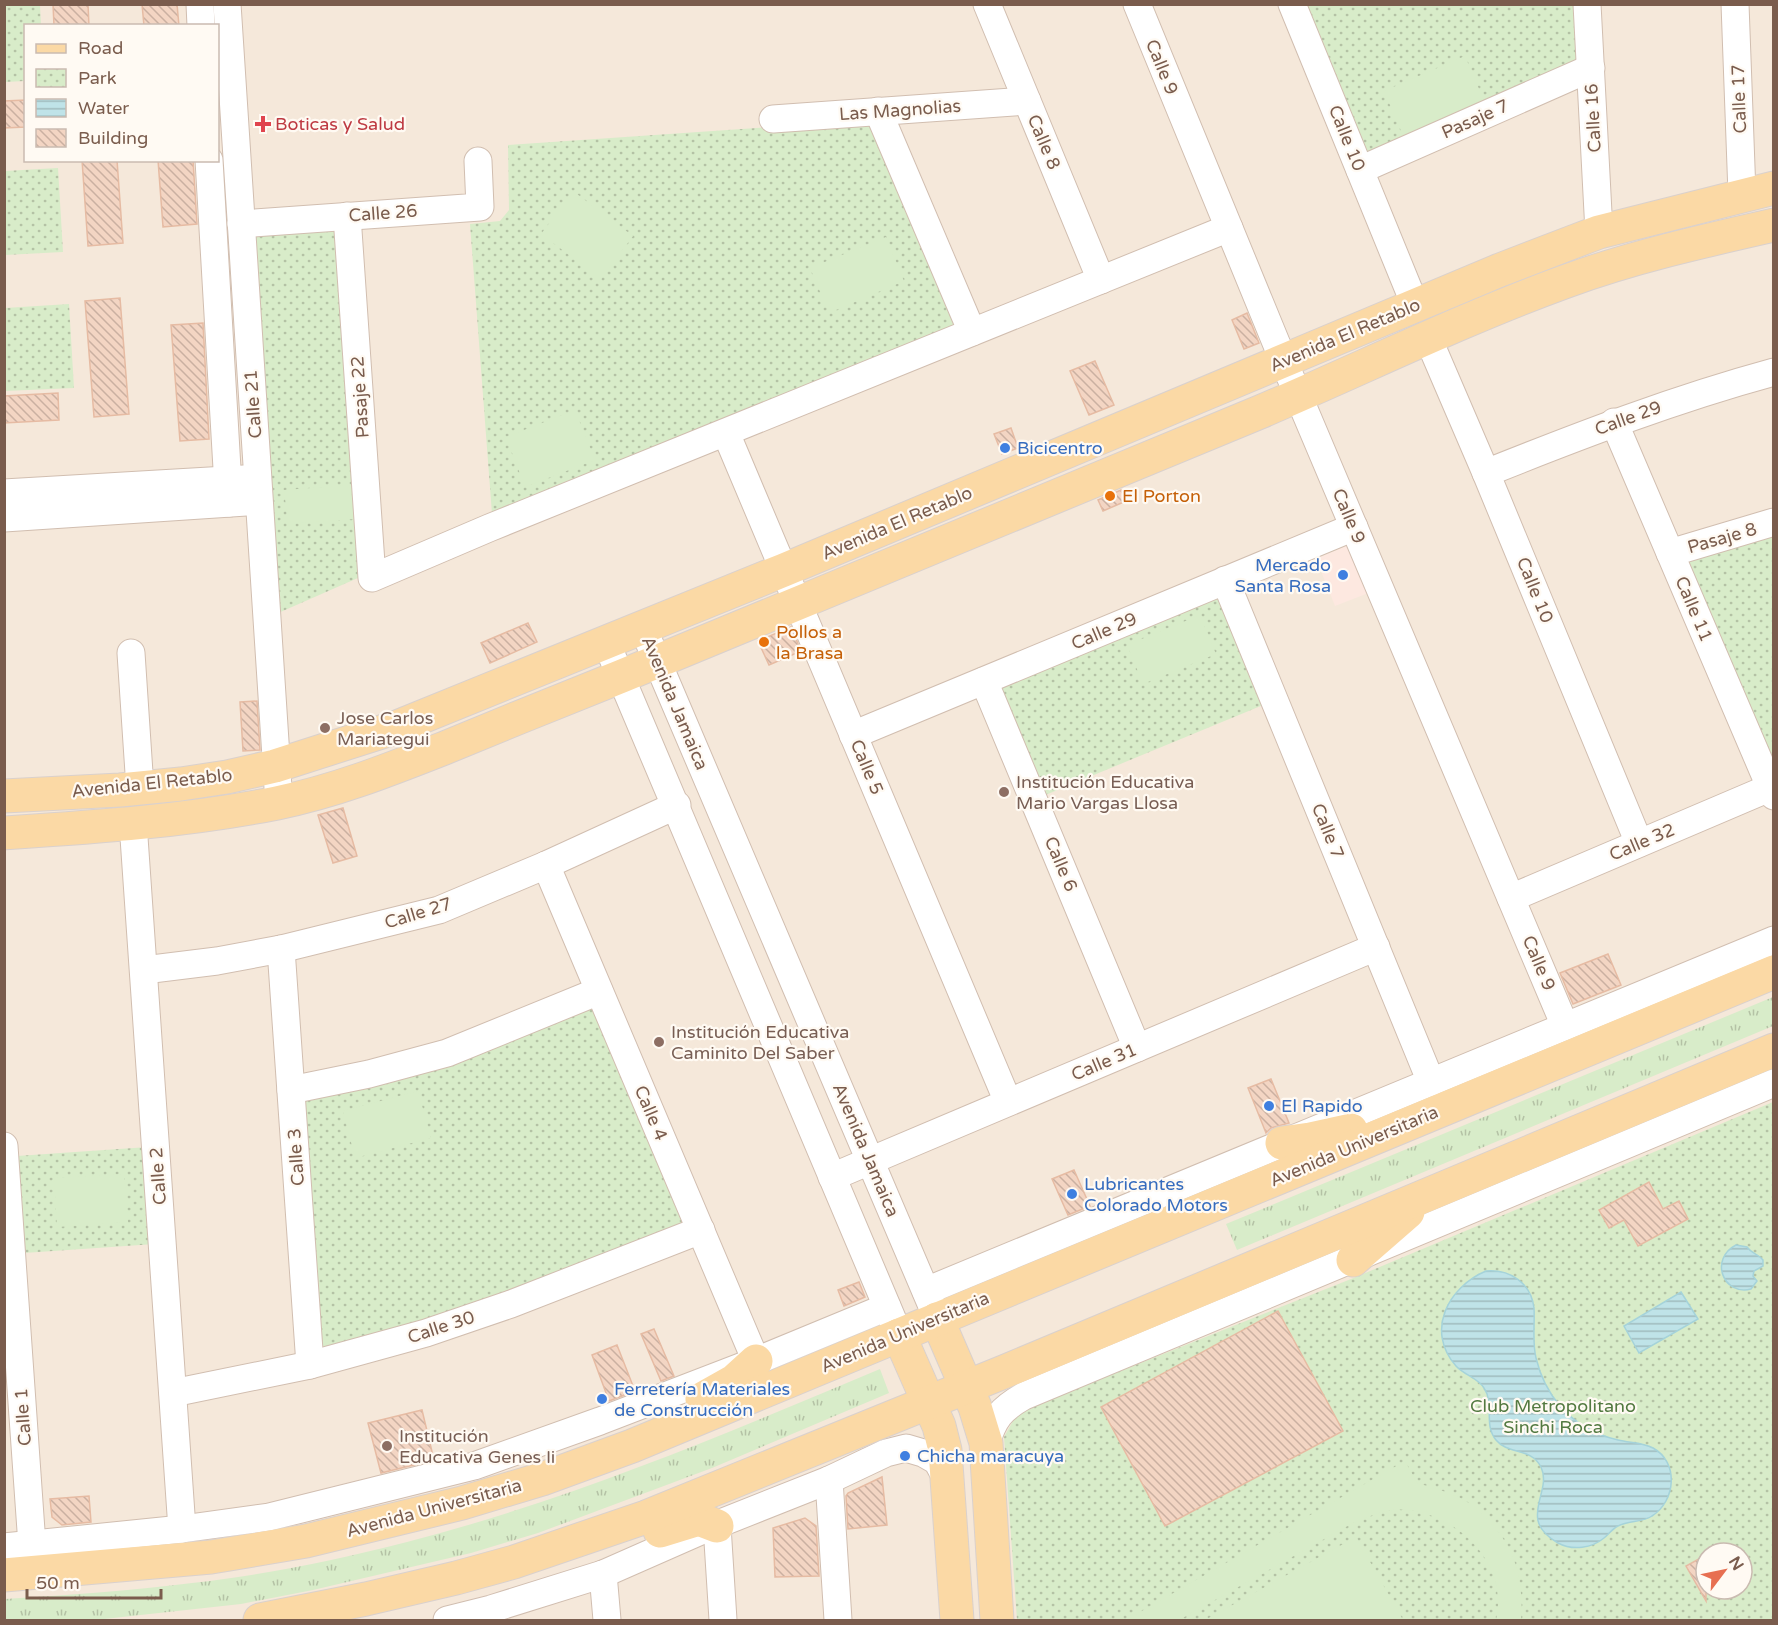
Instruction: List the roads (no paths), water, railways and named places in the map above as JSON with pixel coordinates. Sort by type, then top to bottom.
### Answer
[{"type":"main road","name":"Avenida El Retablo","points":[[4,796],[140,788],[227,777],[275,766],[397,727],[784,570],[1500,270],[1599,232],[1773,188]]},
{"type":"main road","name":"Avenida El Retablo","points":[[4,833],[134,823],[216,813],[279,803],[338,788],[799,605],[1298,396],[1428,338],[1566,282],[1681,246],[1773,225]]},
{"type":"main road","name":"Avenida Universitaria","points":[[4,1575],[211,1557],[306,1541],[462,1503],[530,1483],[632,1446],[893,1321],[1418,1119],[1773,972]]},
{"type":"main road","points":[[260,1620],[456,1578],[576,1542],[698,1497],[1773,1050]]},
{"type":"main road","points":[[1282,1143],[1310,1140],[1380,1124],[1418,1119]]},
{"type":"main road","points":[[1353,1260],[1427,1195]]},
{"type":"main road","name":"Avenida Jamaica","points":[[932,1305],[977,1411],[986,1443],[998,1620]]},
{"type":"main road","points":[[893,1321],[939,1426],[945,1450],[957,1620]]},
{"type":"main road","points":[[632,1446],[660,1423],[734,1381],[756,1361]]},
{"type":"main road","points":[[576,1542],[623,1542],[699,1518],[717,1526]]},
{"type":"street","points":[[200,4],[201,24]]},
{"type":"street","name":"Calle 21","points":[[227,4],[279,803]]},
{"type":"street","name":"Calle 8","points":[[987,4],[1101,280]]},
{"type":"street","name":"Calle 9","points":[[1137,4],[1298,396],[1565,1026]]},
{"type":"street","name":"Calle 10","points":[[1292,4],[1415,305]]},
{"type":"street","name":"Calle 16","points":[[1587,4],[1599,232]]},
{"type":"street","name":"Calle 17","points":[[1736,4],[1742,195]]},
{"type":"street","name":"Pasaje 7","points":[[1360,170],[1591,68]]},
{"type":"street","name":"Las Magnolias","points":[[772,119],[1027,101]]},
{"type":"street","points":[[878,111],[972,333]]},
{"type":"street","name":"Calle 26","points":[[241,224],[480,207],[478,161]]},
{"type":"street","name":"Calle 21","points":[[209,162],[228,492]]},
{"type":"street","name":"Pasaje 22","points":[[347,216],[372,578],[489,528],[726,433]]},
{"type":"street","points":[[726,433],[1229,228]]},
{"type":"street","name":"Calle 10","points":[[1428,338],[1639,843]]},
{"type":"street","name":"Calle 29","points":[[1486,473],[1676,400],[1773,372]]},
{"type":"street","name":"Calle 11","points":[[1614,422],[1772,790]]},
{"type":"street","name":"Calle 5","points":[[726,433],[1008,1102]]},
{"type":"street","points":[[4,518],[258,490]]},
{"type":"street","points":[[4,493],[228,492]]},
{"type":"street","name":"Pasaje 8","points":[[1670,553],[1773,522]]},
{"type":"street","name":"Calle 29","points":[[853,735],[1354,527]]},
{"type":"street","name":"Calle 7","points":[[1225,580],[1431,1082]]},
{"type":"street","name":"Avenida Jamaica","points":[[643,628],[932,1305]]},
{"type":"street","points":[[606,642],[677,805],[893,1321]]},
{"type":"street","points":[[131,653],[140,788]]},
{"type":"street","name":"Calle 6","points":[[984,681],[1137,1048]]},
{"type":"street","name":"Calle 32","points":[[1511,898],[1639,843],[1772,790]]},
{"type":"street","name":"Calle 27","points":[[144,970],[216,961],[281,949],[439,910],[546,865],[677,805]]},
{"type":"street","name":"Calle 2","points":[[134,823],[182,1529]]},
{"type":"street","name":"Calle 4","points":[[546,865],[756,1361]]},
{"type":"street","name":"Avenida Universitaria","points":[[932,1305],[1282,1143],[1773,940]]},
{"type":"street","name":"Calle 31","points":[[832,1177],[1376,947]]},
{"type":"street","name":"Calle 3","points":[[281,949],[310,1365]]},
{"type":"street","points":[[291,1090],[369,1074],[447,1053],[599,991]]},
{"type":"street","points":[[986,1443],[999,1414],[1006,1406],[1024,1396],[1773,1083]]},
{"type":"street","points":[[813,1133],[834,1131],[852,1117]]},
{"type":"street","name":"Calle 1","points":[[4,1146],[32,1545]]},
{"type":"street","name":"Calle 30","points":[[173,1393],[310,1365],[426,1333],[490,1311],[701,1230]]},
{"type":"street","name":"Avenida Universitaria","points":[[4,1547],[182,1529],[269,1517],[474,1466],[756,1361],[893,1321]]},
{"type":"street","points":[[447,1620],[491,1615],[603,1574],[703,1530],[829,1480],[886,1453],[906,1448],[923,1453],[937,1461],[948,1481]]},
{"type":"street","points":[[829,1480],[838,1620]]},
{"type":"street","points":[[717,1526],[723,1620]]},
{"type":"street","points":[[603,1574],[607,1620]]},
{"type":"water","points":[[1736,1245],[1747,1247],[1763,1260],[1763,1266],[1754,1271],[1753,1276],[1757,1281],[1751,1289],[1741,1290],[1733,1287],[1723,1275],[1721,1267],[1723,1259]]},
{"type":"water","points":[[1486,1271],[1511,1275],[1529,1291],[1534,1308],[1536,1358],[1542,1377],[1560,1406],[1572,1418],[1594,1432],[1610,1438],[1649,1446],[1661,1454],[1667,1462],[1671,1482],[1670,1492],[1660,1509],[1652,1516],[1618,1526],[1599,1541],[1582,1547],[1570,1547],[1558,1543],[1539,1525],[1537,1515],[1543,1486],[1541,1467],[1531,1456],[1507,1448],[1496,1440],[1490,1427],[1489,1401],[1484,1388],[1456,1366],[1447,1353],[1442,1339],[1445,1311],[1452,1299],[1473,1278]]},
{"type":"water","points":[[1681,1292],[1698,1319],[1639,1353],[1624,1326]]},
{"type":"place","name":"Boticas y Salud","points":[[263,124]]},
{"type":"place","name":"Bicicentro","points":[[1005,448]]},
{"type":"place","name":"El Porton","points":[[1110,496]]},
{"type":"place","name":"Mercado Santa Rosa","points":[[1343,575]]},
{"type":"place","name":"Pollos a la Brasa","points":[[764,642]]},
{"type":"place","name":"Jose Carlos Mariategui","points":[[325,728]]},
{"type":"place","name":"Institución Educativa Mario Vargas Llosa","points":[[1004,792]]},
{"type":"place","name":"Institución Educativa Caminito Del Saber","points":[[659,1042]]},
{"type":"place","name":"El Rapido","points":[[1269,1106]]},
{"type":"place","name":"Lubricantes Colorado Motors","points":[[1072,1194]]},
{"type":"place","name":"Ferretería Materiales de Construcción","points":[[602,1399]]},
{"type":"place","name":"Institución Educativa Genes Ii","points":[[387,1446]]},
{"type":"place","name":"Chicha maracuya","points":[[905,1456]]},
{"type":"park label","name":"Club Metropolitano Sinchi Roca","points":[[1553,1416]]}]
